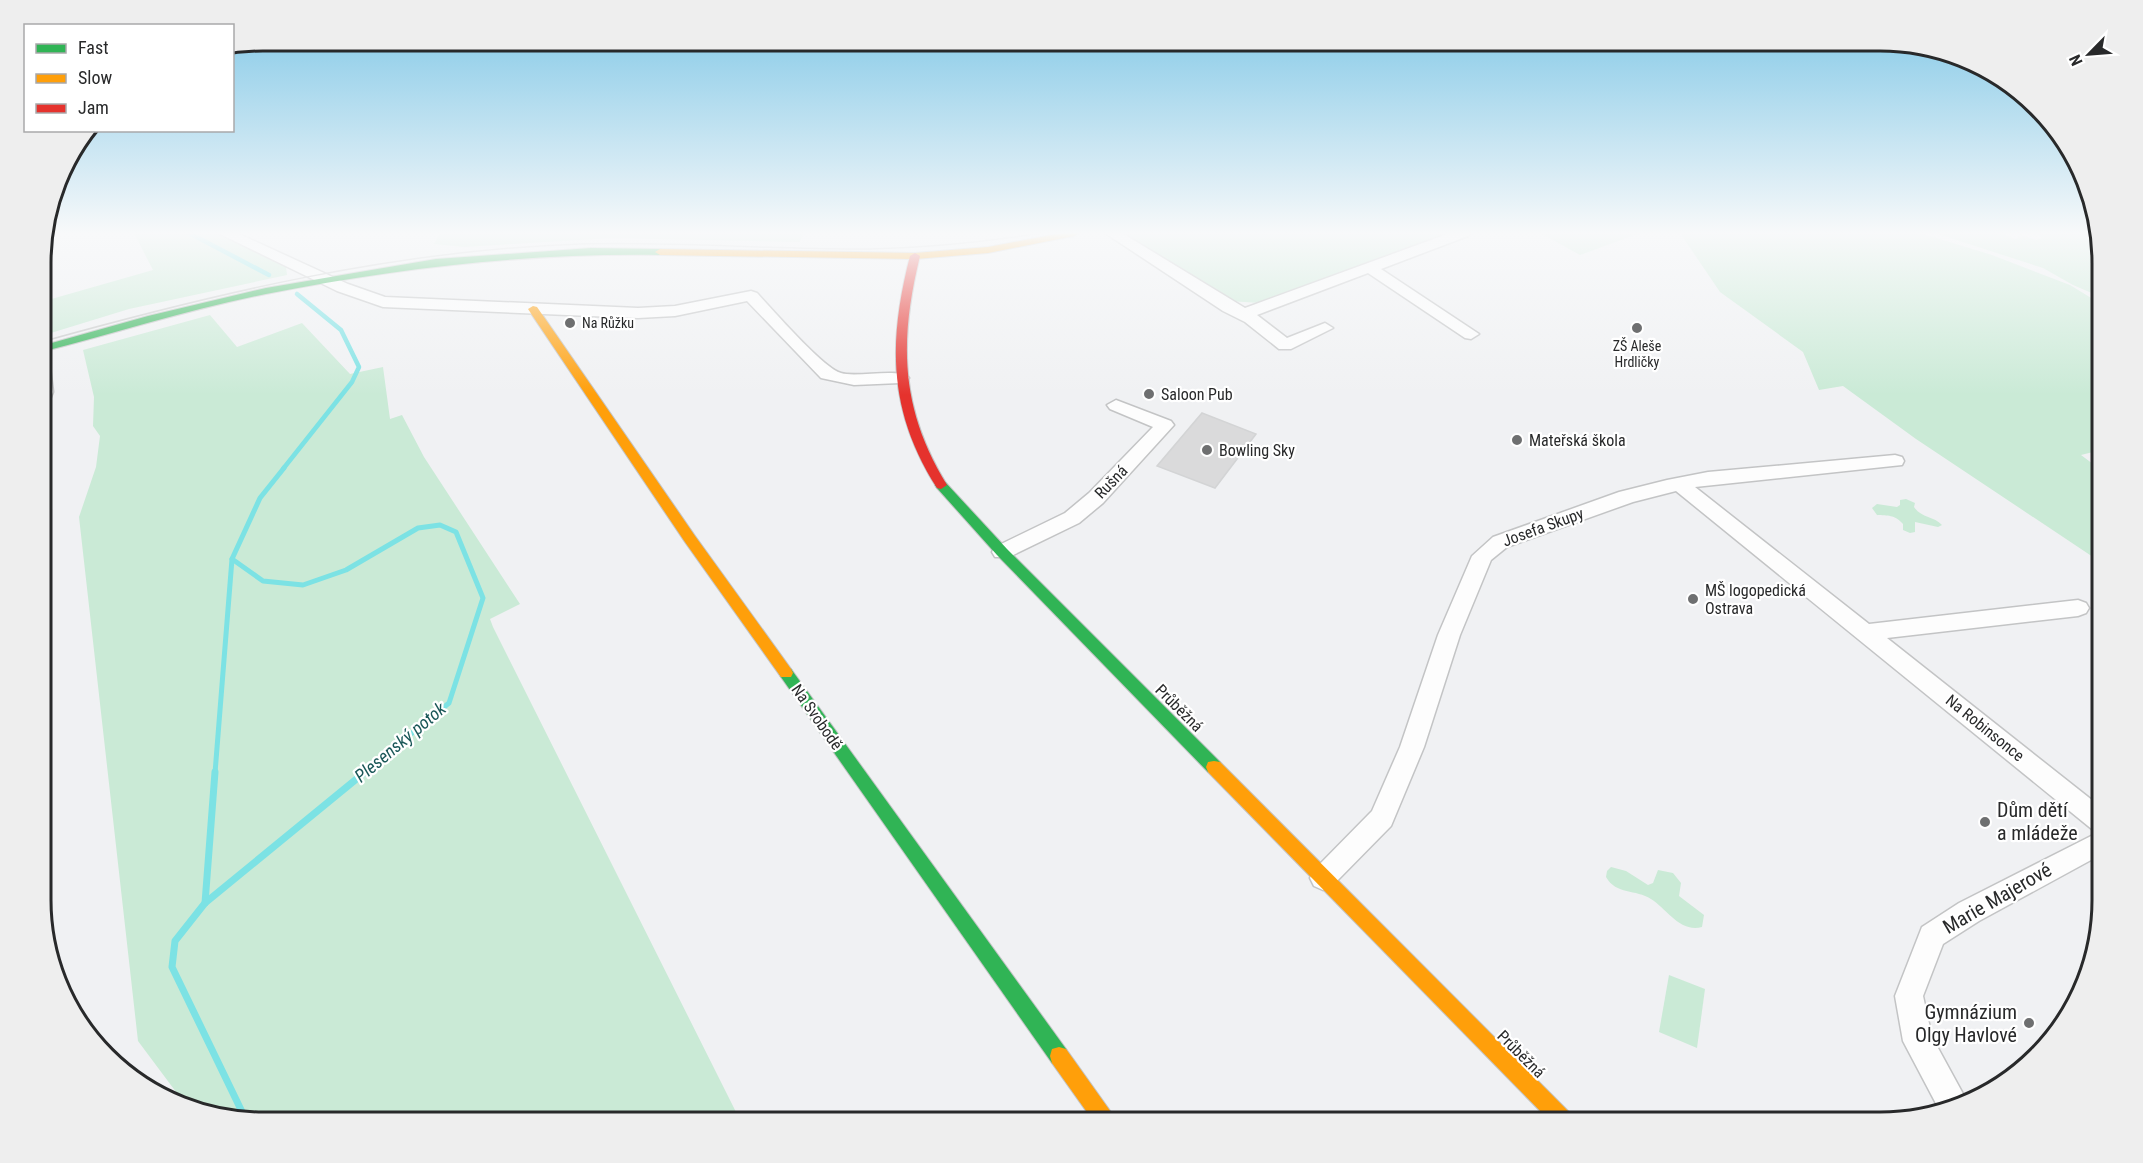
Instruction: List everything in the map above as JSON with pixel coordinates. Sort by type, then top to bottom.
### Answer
[{"type":"street","points":[[51,347],[213,303],[288,287]]},
{"type":"street","points":[[344,287],[382,302],[638,313],[694,308],[751,296],[827,374],[838,379],[854,381],[900,378]]},
{"type":"street","name":"Průběžná","points":[[909,287],[900,378],[910,430],[939,484],[1002,552],[1555,1112]]},
{"type":"street","points":[[1197,287],[1229,308],[1247,313],[1256,324],[1285,345],[1325,328]]},
{"type":"street","points":[[1247,313],[1317,287]]},
{"type":"street","points":[[1399,287],[1471,334]]},
{"type":"street","name":"Na Svobodě","points":[[533,309],[690,539],[1099,1112]]},
{"type":"street","name":"Rušná","points":[[1002,552],[1072,518],[1096,498],[1165,425],[1116,405]]},
{"type":"street","name":"Josefa Skupy","points":[[1323,878],[1382,818],[1412,747],[1450,634],[1482,555],[1500,542],[1626,497],[1708,478],[1895,461]]},
{"type":"street","name":"Na Robinsonce","points":[[1681,485],[1868,632],[2092,814]]},
{"type":"street","points":[[1868,632],[2078,609]]},
{"type":"street","name":"Marie Majerové","points":[[1950,1100],[1918,1041],[1909,996],[1932,936],[1969,912],[2092,847]]},
{"type":"green space","points":[[93,287],[230,287],[129,309],[51,333],[51,299]]},
{"type":"green space","points":[[1205,287],[1303,287],[1261,303],[1227,301]]},
{"type":"green space","points":[[1717,287],[2074,287],[2092,298],[2092,452],[2081,455],[2092,463],[2092,556],[1916,439],[1843,386],[1819,390],[1803,352],[1720,292]]},
{"type":"green space","points":[[2078,287],[2092,287],[2092,293]]},
{"type":"green space","points":[[210,315],[237,347],[302,323],[350,374],[383,367],[390,419],[402,415],[424,457],[520,604],[490,619],[493,627],[736,1112],[249,1112],[208,1105],[177,1094],[138,1041],[79,517],[96,467],[100,436],[93,426],[94,397],[83,350]]},
{"type":"green space","points":[[1906,499],[1915,503],[1914,507],[1917,511],[1942,525],[1938,527],[1915,522],[1915,532],[1910,533],[1903,530],[1903,524],[1897,519],[1877,515],[1872,508],[1877,504],[1897,507],[1900,505],[1900,500]]},
{"type":"green space","points":[[1611,867],[1626,871],[1648,885],[1653,883],[1658,870],[1673,873],[1681,883],[1679,896],[1704,915],[1702,927],[1687,927],[1651,899],[1615,887],[1606,877]]},
{"type":"green space","points":[[1669,975],[1705,989],[1697,1048],[1659,1032]]},
{"type":"building","name":"Bowling Sky","points":[[1202,413],[1256,434],[1215,488],[1157,466]]},
{"type":"waterway","name":"Plesenský potok","points":[[283,469],[352,382],[359,367],[341,330],[297,294]]},
{"type":"waterway","name":"Plesenský potok","points":[[232,559],[260,498],[284,468]]},
{"type":"waterway","name":"Plesenský potok","points":[[232,559],[263,581],[303,585],[346,570],[418,528],[440,525],[456,532],[483,598],[449,703],[363,773]]},
{"type":"waterway","points":[[215,773],[232,559]]},
{"type":"waterway","points":[[205,903],[215,772]]},
{"type":"waterway","name":"Plesenský potok","points":[[205,903],[365,772]]},
{"type":"waterway","name":"Plesenský potok","points":[[205,903],[175,941],[172,967],[242,1111]]},
{"type":"tram line","points":[[51,339],[258,287]]},
{"type":"traffic: fast","points":[[51,346],[152,318],[288,287]]},
{"type":"traffic: fast","points":[[941,485],[1002,552],[1214,767]]},
{"type":"traffic: fast","points":[[786,673],[1059,1056]]},
{"type":"traffic: slow","points":[[533,309],[690,539],[786,673]]},
{"type":"traffic: slow","points":[[1214,767],[1555,1112]]},
{"type":"traffic: slow","points":[[1059,1056],[1099,1112]]},
{"type":"traffic: jam","points":[[908,287],[901,345],[906,404],[925,460],[941,485]]},
{"type":"place","name":"Na Růžku","points":[[570,323]]},
{"type":"place","name":"ZŠ Aleše Hrdličky","points":[[1637,328]]},
{"type":"place","name":"Saloon Pub","points":[[1149,394]]},
{"type":"place","name":"Mateřská škola","points":[[1517,440]]},
{"type":"place","name":"Bowling Sky","points":[[1207,450]]},
{"type":"place","name":"MŠ logopedická Ostrava","points":[[1693,599]]},
{"type":"place","name":"Dům dětí a mládeže","points":[[1985,822]]},
{"type":"place","name":"Gymnázium Olgy Havlové","points":[[2029,1023]]}]
